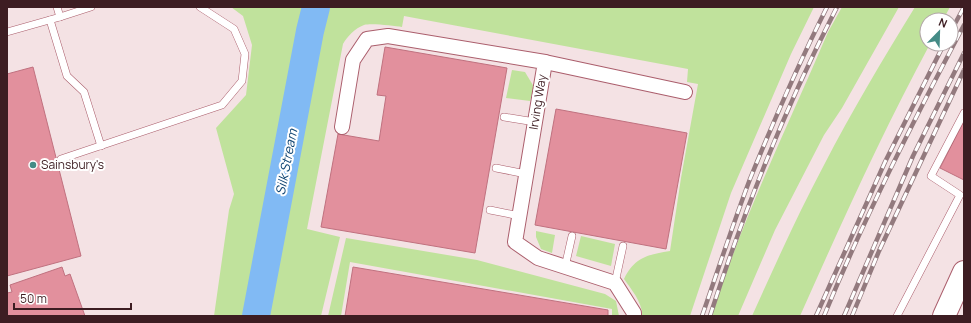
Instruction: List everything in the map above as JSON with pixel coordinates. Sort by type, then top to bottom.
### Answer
[{"type":"highway","points":[[944,316],[964,272]]},
{"type":"street","name":"Irving Way","points":[[342,127],[353,60],[367,39],[388,36],[545,62],[515,242],[538,258],[615,283]]},
{"type":"street","points":[[545,62],[686,92]]},
{"type":"street","points":[[615,283],[634,313],[634,316]]},
{"type":"lane","points":[[57,7],[60,17]]},
{"type":"lane","points":[[7,32],[91,7]]},
{"type":"lane","points":[[61,159],[222,105],[242,82],[244,54],[234,29],[200,7]]},
{"type":"lane","points":[[50,20],[68,76],[84,92],[101,146]]},
{"type":"lane","points":[[897,316],[960,195],[931,176],[964,113]]},
{"type":"lane","points":[[504,117],[535,122]]},
{"type":"lane","points":[[496,168],[526,174]]},
{"type":"lane","points":[[490,210],[520,216]]},
{"type":"lane","points":[[565,267],[572,236]]},
{"type":"lane","points":[[615,283],[623,246]]},
{"type":"green space","points":[[231,7],[814,7],[791,54],[731,193],[690,316],[642,316],[639,301],[624,279],[633,266],[642,258],[670,251],[681,178],[698,84],[687,82],[688,69],[404,16],[402,27],[377,24],[364,25],[357,28],[343,44],[307,229],[340,237],[321,316],[214,316],[229,210],[234,194],[216,128],[246,95],[252,45],[243,16]]},
{"type":"green space","points":[[842,7],[899,7],[842,108],[824,135],[775,230],[738,316],[712,316],[737,244],[766,172],[828,32]]},
{"type":"green space","points":[[915,7],[950,7],[947,12],[919,12],[919,52],[926,52],[846,213],[800,316],[752,316],[824,165],[868,85]]},
{"type":"green space","points":[[512,70],[525,72],[534,87],[530,101],[506,98]]},
{"type":"green space","points":[[536,231],[555,235],[552,253],[541,249],[536,237]]},
{"type":"green space","points":[[581,236],[615,244],[611,266],[576,256]]},
{"type":"green space","points":[[346,238],[477,260],[605,294],[616,301],[619,316],[612,316],[612,309],[350,262],[341,316],[328,316]]},
{"type":"building","points":[[385,47],[507,68],[475,253],[321,227],[338,134],[379,141],[386,96],[377,95]]},
{"type":"building","name":"Sainsbury's","points":[[33,67],[81,256],[7,276],[7,74]]},
{"type":"building","points":[[556,109],[687,133],[666,249],[535,225]]},
{"type":"building","points":[[964,121],[964,180],[940,168]]},
{"type":"building","points":[[62,267],[65,276],[70,274],[85,316],[7,316],[7,293],[12,292],[10,285]]},
{"type":"building","points":[[353,267],[608,310],[608,316],[345,316]]},
{"type":"waterway","name":"Silk Stream","points":[[256,316],[310,31],[316,7]]},
{"type":"railway","points":[[702,316],[750,179],[787,92],[827,7]]},
{"type":"railway","points":[[710,316],[737,237],[783,120],[837,7]]},
{"type":"railway","points":[[959,16],[964,7]]},
{"type":"railway","points":[[824,316],[856,242],[891,169],[964,25]]},
{"type":"railway","points":[[816,316],[885,162],[940,52]]},
{"type":"railway","points":[[844,316],[913,156],[964,53]]},
{"type":"railway","points":[[852,316],[879,251],[964,70]]},
{"type":"place","name":"Sainsbury's","points":[[33,165]]}]
